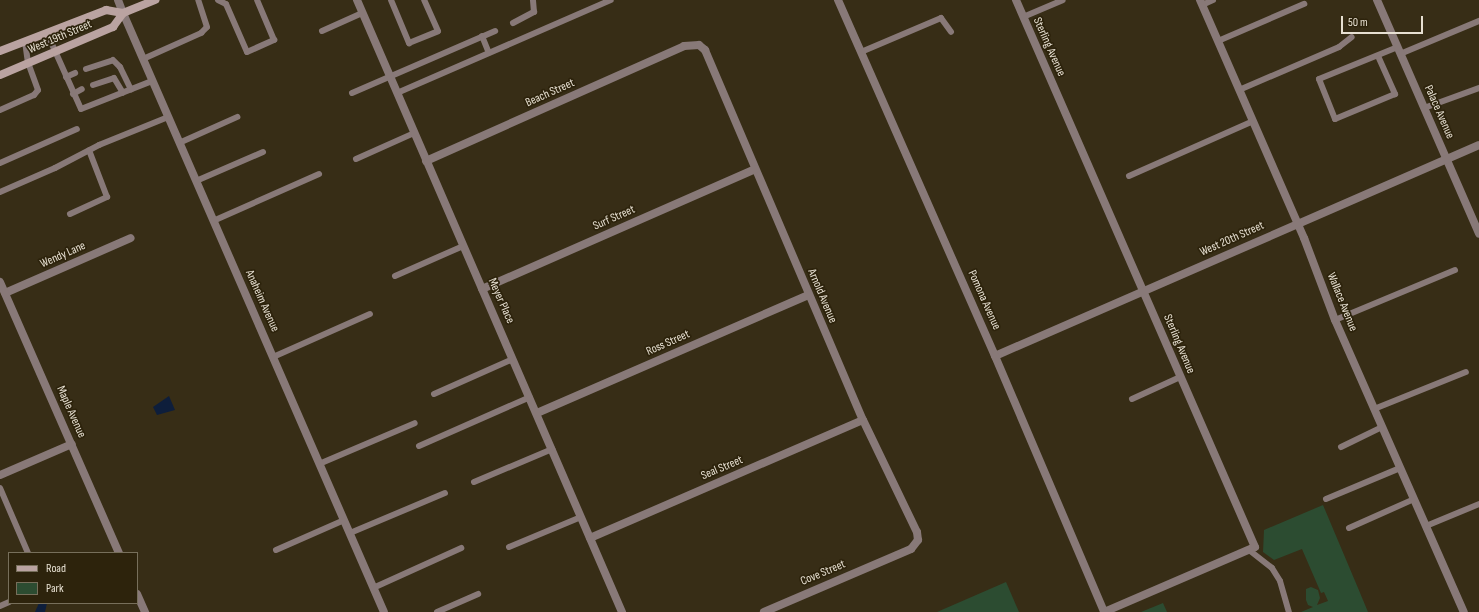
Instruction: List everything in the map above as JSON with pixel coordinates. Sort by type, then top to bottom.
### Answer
[{"type":"main road","name":"West 19th Street","points":[[0,76],[113,27],[123,14],[155,0]]},
{"type":"main road","name":"West 19th Street","points":[[0,51],[106,10],[123,14]]},
{"type":"street","name":"Anaheim Avenue","points":[[118,0],[384,612]]},
{"type":"street","name":"Meyer Place","points":[[357,0],[622,612]]},
{"type":"street","name":"Pomona Avenue","points":[[838,0],[995,356],[1104,612]]},
{"type":"street","name":"Sterling Avenue","points":[[1016,0],[1254,547],[1249,550]]},
{"type":"street","name":"Palace Avenue","points":[[1377,0],[1479,234]]},
{"type":"street","name":"Wallace Avenue","points":[[1201,3],[1298,224],[1335,320],[1464,612]]},
{"type":"street","name":"Arnold Avenue","points":[[684,46],[699,45],[705,50],[808,295],[863,420],[917,532],[916,546],[892,556]]},
{"type":"street","name":"Beach Street","points":[[426,161],[684,46]]},
{"type":"street","name":"West 20th Street","points":[[995,356],[1479,145]]},
{"type":"street","name":"Surf Street","points":[[482,289],[755,169]]},
{"type":"street","name":"Wendy Lane","points":[[5,293],[131,238]]},
{"type":"street","name":"Maple Avenue","points":[[0,282],[119,552]]},
{"type":"street","name":"Ross Street","points":[[537,413],[808,295]]},
{"type":"street","name":"Seal Street","points":[[590,538],[863,420]]},
{"type":"street","points":[[0,475],[72,444]]},
{"type":"street","points":[[1104,612],[1249,550]]},
{"type":"street","name":"Cove Street","points":[[764,612],[892,556]]},
{"type":"street","points":[[138,596],[145,612]]},
{"type":"lane","points":[[143,59],[201,33],[207,28],[198,0]]},
{"type":"lane","points":[[218,0],[226,4],[247,52],[274,40],[257,0]]},
{"type":"lane","points":[[391,0],[409,43],[438,31],[424,0]]},
{"type":"lane","points":[[513,23],[534,12],[533,0]]},
{"type":"lane","points":[[397,93],[611,0]]},
{"type":"lane","points":[[1023,17],[1063,0]]},
{"type":"lane","points":[[1201,3],[1213,0]]},
{"type":"lane","points":[[1218,41],[1304,4]]},
{"type":"lane","points":[[322,31],[362,13]]},
{"type":"lane","points":[[861,52],[941,18],[951,32]]},
{"type":"lane","points":[[1378,56],[1395,94],[1335,119],[1319,79],[1378,56],[1399,51],[1479,21]]},
{"type":"lane","points":[[352,93],[494,31]]},
{"type":"lane","points":[[47,33],[79,107],[85,109],[152,81]]},
{"type":"lane","points":[[482,36],[489,53]]},
{"type":"lane","points":[[1240,90],[1339,47],[1352,37]]},
{"type":"lane","points":[[0,110],[34,95],[38,90],[28,64],[25,42]]},
{"type":"lane","points":[[86,69],[113,60],[120,66],[132,90]]},
{"type":"lane","points":[[66,77],[75,73]]},
{"type":"lane","points":[[93,85],[114,78],[123,93]]},
{"type":"lane","points":[[1424,108],[1479,88]]},
{"type":"lane","points":[[73,94],[82,90]]},
{"type":"lane","points":[[0,192],[88,150],[168,117]]},
{"type":"lane","points":[[179,143],[237,117]]},
{"type":"lane","points":[[1129,176],[1253,121]]},
{"type":"lane","points":[[0,163],[77,129]]},
{"type":"lane","points":[[356,159],[414,133]]},
{"type":"lane","points":[[70,214],[107,197],[88,150]]},
{"type":"lane","points":[[196,181],[263,152]]},
{"type":"lane","points":[[213,221],[319,174]]},
{"type":"lane","points":[[395,276],[463,246]]},
{"type":"lane","points":[[1335,320],[1455,270]]},
{"type":"lane","points":[[273,357],[370,314]]},
{"type":"lane","points":[[434,394],[513,359]]},
{"type":"lane","points":[[1374,409],[1466,372]]},
{"type":"lane","points":[[1132,399],[1180,377]]},
{"type":"lane","points":[[418,446],[530,397]]},
{"type":"lane","points":[[320,464],[415,423]]},
{"type":"lane","points":[[1341,446],[1382,427]]},
{"type":"lane","points":[[474,482],[552,448]]},
{"type":"lane","points":[[1326,499],[1400,468]]},
{"type":"lane","points":[[0,488],[28,552]]},
{"type":"lane","points":[[350,533],[446,493]]},
{"type":"lane","points":[[1349,528],[1414,499]]},
{"type":"lane","points":[[1426,526],[1479,504]]},
{"type":"lane","points":[[509,547],[581,517]]},
{"type":"lane","points":[[276,550],[344,520]]},
{"type":"lane","points":[[374,588],[461,548]]},
{"type":"lane","points":[[1249,550],[1272,568],[1280,581],[1289,612]]},
{"type":"lane","points":[[437,612],[478,594]]},
{"type":"green space","points":[[1323,505],[1368,612],[1301,612],[1313,607],[1308,605],[1306,600],[1306,589],[1311,587],[1318,590],[1320,598],[1317,605],[1328,601],[1324,592],[1321,593],[1302,549],[1274,560],[1263,552],[1264,530]]},
{"type":"green space","points":[[1006,582],[1019,612],[937,612]]},
{"type":"green space","points":[[1163,603],[1167,612],[1141,612]]},
{"type":"water","points":[[169,396],[175,410],[157,415],[153,407]]},
{"type":"water","points":[[39,604],[47,604],[45,612],[35,612]]}]
